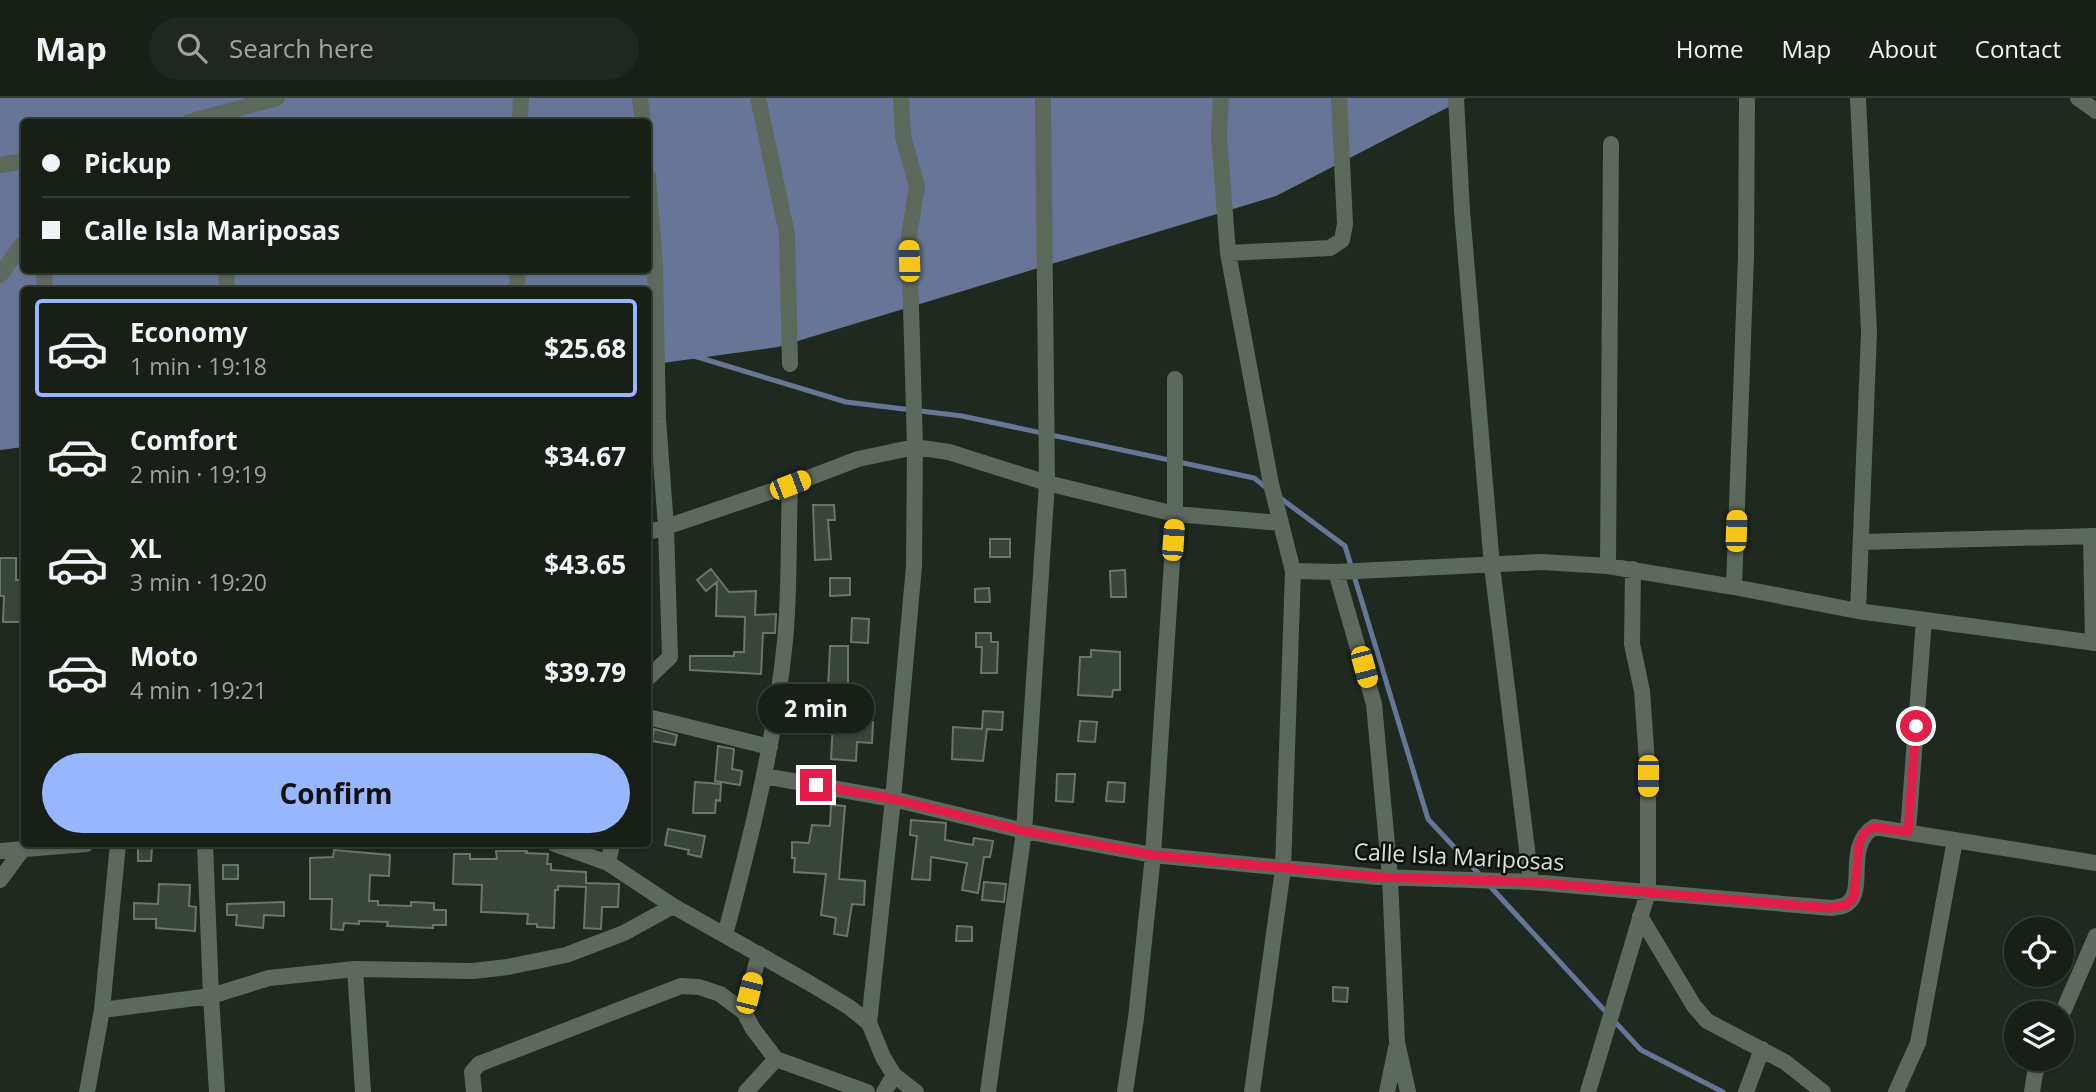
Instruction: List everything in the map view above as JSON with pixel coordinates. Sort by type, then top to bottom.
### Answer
[{"type":"street","points":[[215,119],[277,98]]},
{"type":"street","points":[[520,119],[521,98]]},
{"type":"street","points":[[640,98],[643,119]]},
{"type":"street","points":[[758,98],[787,234],[790,364]]},
{"type":"street","points":[[901,98],[903,136],[917,186],[909,236],[915,447],[914,566],[869,1023],[883,1057],[894,1075],[916,1092]]},
{"type":"street","points":[[988,1092],[1024,831],[1046,483],[1043,98]]},
{"type":"street","points":[[1221,98],[1219,137],[1228,253],[1271,484],[1293,571],[1283,869],[1252,1092]]},
{"type":"street","points":[[1228,253],[1330,248],[1342,240],[1345,224],[1339,98]]},
{"type":"street","points":[[1456,98],[1466,265],[1492,566],[1531,882]]},
{"type":"street","points":[[1734,587],[1745,270],[1747,98]]},
{"type":"street","points":[[1858,98],[1869,333],[1858,611]]},
{"type":"street","points":[[2078,98],[2096,111]]},
{"type":"street","points":[[1608,566],[1611,144]]},
{"type":"street","points":[[0,165],[21,162]]},
{"type":"street","points":[[651,209],[656,264],[658,419],[666,527],[670,657],[651,675]]},
{"type":"street","points":[[0,275],[21,246]]},
{"type":"street","points":[[1125,1092],[1136,1018],[1153,855],[1175,514],[1175,379]]},
{"type":"street","points":[[651,530],[790,485],[858,458],[915,447],[949,452],[1046,483],[1175,514],[1281,523]]},
{"type":"street","points":[[725,935],[755,823],[770,747],[786,638],[790,485]]},
{"type":"street","points":[[1293,571],[1336,572],[1542,562],[1608,566],[1858,611],[2094,643],[2094,536],[1861,542]]},
{"type":"street","points":[[1588,1092],[1648,892],[1648,776],[1642,691],[1632,643],[1633,569]]},
{"type":"street","points":[[1336,572],[1374,704],[1390,877],[1397,1042],[1408,1092]]},
{"type":"street","points":[[1908,832],[1924,620]]},
{"type":"street","points":[[651,718],[770,747]]},
{"type":"street","name":"Calle Isla Mariposas","points":[[764,776],[893,799],[1024,831],[1153,855],[1283,869],[1390,877],[1531,882],[1830,908],[1846,905],[1854,897],[1859,844],[1864,833],[1874,827],[2096,863]]},
{"type":"street","points":[[1896,1092],[1918,1043],[1955,840]]},
{"type":"street","points":[[0,851],[45,847]]},
{"type":"street","points":[[87,1092],[102,1010],[118,847]]},
{"type":"street","points":[[205,847],[217,1092]]},
{"type":"street","points":[[563,847],[608,863],[673,906],[849,1007],[869,1023]]},
{"type":"street","points":[[608,863],[611,847]]},
{"type":"street","points":[[0,880],[23,849]]},
{"type":"street","points":[[102,1010],[211,996],[269,978],[355,970],[473,971],[531,962],[566,955],[624,933],[673,906]]},
{"type":"street","points":[[1640,916],[1694,1006],[1707,1021],[1785,1062],[1823,1092]]},
{"type":"street","points":[[2068,1001],[2096,936]]},
{"type":"street","points":[[744,1012],[759,954]]},
{"type":"street","points":[[355,970],[363,1092]]},
{"type":"street","points":[[474,1092],[472,1072],[479,1064],[681,986],[699,987],[719,994],[744,1012],[753,1029],[776,1059],[867,1092]]},
{"type":"street","points":[[1387,1092],[1397,1042]]},
{"type":"street","points":[[1746,1092],[1762,1049]]},
{"type":"street","points":[[746,1092],[776,1059]]},
{"type":"street","points":[[2032,1092],[2036,1071]]},
{"type":"street","points":[[884,1092],[894,1075]]},
{"type":"water","points":[[0,98],[1466,98],[1276,196],[778,347],[651,365],[651,287],[21,287],[21,447],[0,450]]},
{"type":"building","points":[[813,505],[834,505],[835,520],[828,520],[831,559],[815,560]]},
{"type":"building","points":[[990,539],[1010,539],[1010,557],[990,557]]},
{"type":"building","points":[[0,558],[16,558],[16,580],[21,580],[21,622],[3,622],[4,596],[0,596]]},
{"type":"building","points":[[711,569],[729,592],[756,591],[755,615],[776,614],[775,633],[763,633],[761,674],[690,670],[690,656],[734,656],[734,652],[744,652],[745,617],[716,616],[717,582],[706,591],[697,580]]},
{"type":"building","points":[[1125,570],[1126,597],[1111,597],[1110,571]]},
{"type":"building","points":[[830,578],[850,578],[850,595],[830,596]]},
{"type":"building","points":[[989,588],[990,602],[975,602],[975,589]]},
{"type":"building","points":[[852,618],[869,619],[868,643],[851,642]]},
{"type":"building","points":[[976,633],[991,633],[991,642],[998,642],[997,673],[981,673],[982,647],[976,647]]},
{"type":"building","points":[[830,646],[848,646],[848,689],[863,690],[862,721],[873,722],[872,743],[857,742],[856,761],[831,759],[833,723],[846,724],[846,691],[828,690]]},
{"type":"building","points":[[1091,650],[1120,652],[1120,690],[1113,690],[1112,697],[1078,695],[1080,657],[1091,657]]},
{"type":"building","points":[[983,711],[1003,712],[1002,730],[987,729],[983,761],[952,759],[953,727],[982,729]]},
{"type":"building","points":[[1080,721],[1097,722],[1095,742],[1078,741]]},
{"type":"building","points":[[654,729],[677,735],[675,745],[652,741]]},
{"type":"building","points":[[718,746],[734,749],[732,769],[742,771],[740,785],[715,781]]},
{"type":"building","points":[[1057,774],[1075,774],[1073,802],[1056,801]]},
{"type":"building","points":[[695,782],[721,784],[720,801],[716,800],[715,813],[693,813]]},
{"type":"building","points":[[1108,782],[1125,783],[1124,802],[1106,801]]},
{"type":"building","points":[[831,805],[845,806],[839,879],[865,881],[864,905],[852,904],[847,936],[834,934],[836,918],[821,915],[826,874],[794,872],[795,858],[792,858],[792,842],[809,843],[812,825],[830,826]]},
{"type":"building","points":[[911,820],[946,823],[945,840],[973,845],[974,838],[993,841],[990,857],[984,857],[978,893],[962,890],[967,863],[931,857],[930,880],[912,879],[917,836],[910,835]]},
{"type":"building","points":[[668,829],[705,836],[701,857],[688,854],[689,850],[665,845]]},
{"type":"building","points":[[138,847],[152,847],[151,861],[138,861]]},
{"type":"building","points":[[334,850],[390,855],[389,876],[370,875],[369,901],[378,901],[378,905],[411,906],[411,902],[434,903],[434,910],[446,910],[446,925],[433,925],[433,928],[387,926],[388,922],[359,921],[359,924],[344,923],[343,930],[331,929],[332,899],[310,899],[310,858],[333,857]]},
{"type":"building","points":[[496,851],[548,854],[547,864],[551,864],[551,870],[586,872],[586,883],[619,884],[618,907],[602,907],[601,929],[584,928],[586,887],[558,886],[558,890],[555,890],[554,928],[527,924],[528,914],[481,912],[482,885],[453,884],[454,854],[470,854],[470,859],[497,859]]},
{"type":"building","points":[[223,865],[238,865],[238,879],[223,879]]},
{"type":"building","points":[[984,882],[1006,884],[1004,902],[982,900]]},
{"type":"building","points":[[159,884],[190,885],[189,906],[196,907],[195,931],[156,928],[156,919],[134,919],[134,903],[158,904]]},
{"type":"building","points":[[284,902],[284,916],[264,915],[263,928],[236,925],[237,915],[227,915],[227,904]]},
{"type":"building","points":[[957,926],[972,927],[972,941],[956,941]]},
{"type":"building","points":[[1333,987],[1348,988],[1347,1002],[1333,1001]]},
{"type":"waterway","points":[[694,356],[846,402],[962,416],[1254,478],[1268,489]]},
{"type":"waterway","points":[[1279,497],[1345,546],[1428,819],[1481,876]]},
{"type":"waterway","points":[[1487,883],[1641,1050],[1723,1092]]},
{"type":"route","points":[[816,785],[893,799],[1024,831],[1153,855],[1377,877],[1531,882],[1830,908],[1846,905],[1854,897],[1859,844],[1864,833],[1874,827],[1908,832],[1916,726]]}]
